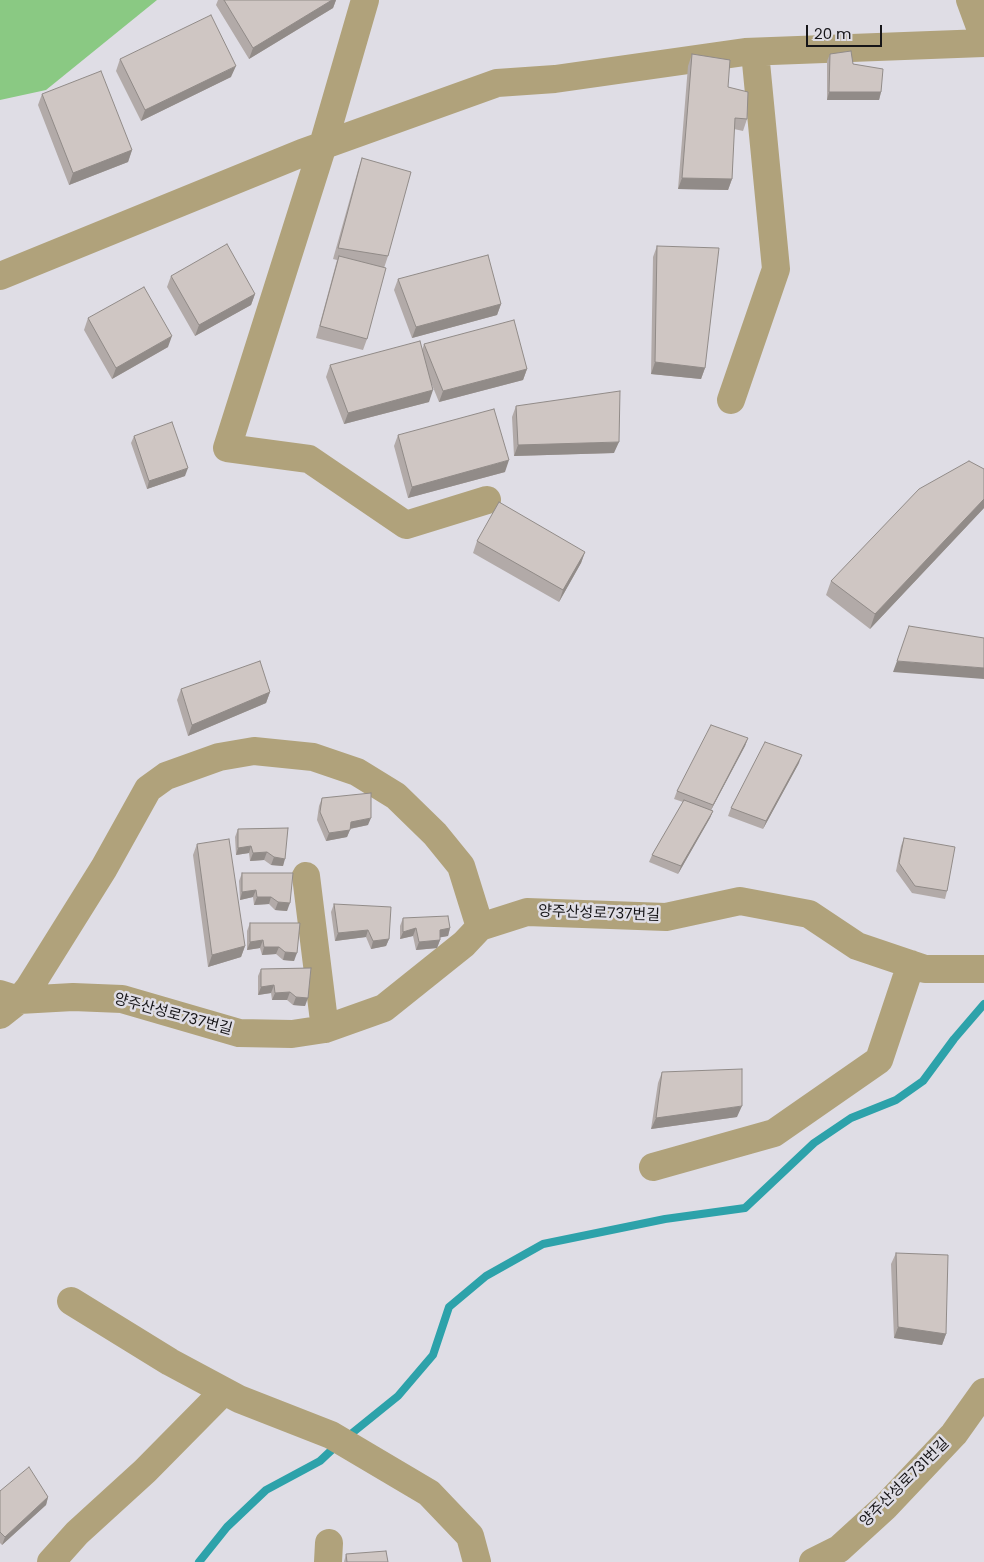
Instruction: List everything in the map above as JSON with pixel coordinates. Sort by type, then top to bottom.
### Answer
[{"type":"street","points":[[365,0],[323,145],[227,448],[309,459],[406,525],[487,500]]},
{"type":"street","points":[[970,0],[984,38]]},
{"type":"street","points":[[0,276],[323,145],[497,83],[555,79],[756,52],[984,43]]},
{"type":"street","points":[[731,400],[776,269],[756,52]]},
{"type":"street","points":[[5,998],[29,988],[104,868],[148,789],[166,776],[219,757],[254,751],[312,757],[357,772],[396,796],[435,834],[461,866],[480,927]]},
{"type":"street","points":[[306,876],[325,1029]]},
{"type":"street","name":"양주산성로737번길","points":[[5,998],[73,997],[122,999],[239,1033],[292,1034],[325,1029],[384,1008],[464,944],[480,927],[527,912],[666,917],[740,901],[809,914],[857,946],[925,969],[984,970]]},
{"type":"street","points":[[653,1168],[774,1133],[879,1060],[911,964]]},
{"type":"street","points":[[71,1301],[170,1362],[240,1399],[331,1435],[428,1493],[470,1536],[477,1562]]},
{"type":"street","points":[[51,1562],[77,1533],[144,1471],[224,1391]]},
{"type":"street","name":"양주산성로731번길","points":[[814,1562],[839,1549],[885,1507],[954,1434],[984,1392]]},
{"type":"street","points":[[855,1562],[859,1530]]},
{"type":"green space","points":[[0,0],[157,0],[46,90],[0,100]]},
{"type":"building","points":[[224,0],[332,0],[253,48]]},
{"type":"building","points":[[211,15],[236,66],[145,110],[120,59]]},
{"type":"building","points":[[851,51],[853,64],[883,69],[881,92],[829,92],[830,54]]},
{"type":"building","points":[[692,54],[730,60],[728,87],[748,92],[747,119],[735,118],[732,179],[682,178]]},
{"type":"building","points":[[101,71],[132,150],[73,173],[42,94]]},
{"type":"building","points":[[362,158],[411,172],[388,256],[338,248]]},
{"type":"building","points":[[227,244],[255,294],[199,325],[171,276]]},
{"type":"building","points":[[657,246],[719,248],[705,368],[655,362]]},
{"type":"building","points":[[488,255],[501,304],[416,327],[398,279]]},
{"type":"building","points":[[339,256],[386,268],[367,339],[320,326]]},
{"type":"building","points":[[144,287],[172,336],[116,368],[88,318]]},
{"type":"building","points":[[514,320],[527,369],[443,391],[424,344]]},
{"type":"building","points":[[420,341],[433,390],[348,413],[330,365]]},
{"type":"building","points":[[620,391],[619,442],[518,445],[516,406]]},
{"type":"building","points":[[494,409],[509,460],[412,487],[398,435]]},
{"type":"building","points":[[172,422],[188,468],[149,481],[134,436]]},
{"type":"building","points":[[969,461],[984,469],[984,499],[875,614],[831,581],[919,489]]},
{"type":"building","points":[[499,502],[585,552],[563,590],[477,541]]},
{"type":"building","points":[[909,626],[984,638],[984,668],[897,661]]},
{"type":"building","points":[[260,661],[270,692],[192,725],[181,689]]},
{"type":"building","points":[[711,725],[748,738],[713,805],[677,791]]},
{"type":"building","points":[[765,742],[802,755],[766,821],[731,808]]},
{"type":"building","points":[[371,793],[371,818],[351,822],[350,830],[329,833],[320,812],[322,798]]},
{"type":"building","points":[[684,800],[713,811],[681,866],[652,855]]},
{"type":"building","points":[[288,828],[285,859],[274,857],[267,852],[253,853],[251,846],[238,848],[238,829]]},
{"type":"building","points":[[904,838],[955,847],[947,891],[915,886],[899,863]]},
{"type":"building","points":[[229,839],[245,946],[212,955],[197,844]]},
{"type":"building","points":[[242,873],[293,873],[290,903],[278,902],[271,897],[257,897],[256,890],[242,892]]},
{"type":"building","points":[[334,904],[391,907],[389,939],[373,941],[368,930],[338,933]]},
{"type":"building","points":[[448,916],[450,928],[440,930],[440,940],[419,942],[416,928],[403,932],[403,918]]},
{"type":"building","points":[[250,923],[300,923],[297,953],[285,952],[279,947],[264,947],[263,940],[250,942]]},
{"type":"building","points":[[311,968],[308,998],[296,997],[290,992],[275,993],[274,985],[261,987],[261,969]]},
{"type":"building","points":[[742,1069],[742,1106],[656,1118],[662,1072]]},
{"type":"building","points":[[896,1253],[948,1255],[946,1334],[898,1327]]},
{"type":"building","points":[[29,1467],[48,1497],[5,1537],[0,1532],[0,1491]]},
{"type":"building","points":[[386,1551],[388,1562],[347,1562],[346,1554]]},
{"type":"waterway","points":[[346,1438],[398,1396],[433,1355],[449,1307],[486,1276],[543,1244],[665,1219],[745,1208],[814,1143],[851,1118],[896,1100],[923,1081],[954,1039],[984,1004]]},
{"type":"waterway","points":[[199,1562],[227,1527],[266,1490],[320,1461],[337,1445]]}]
